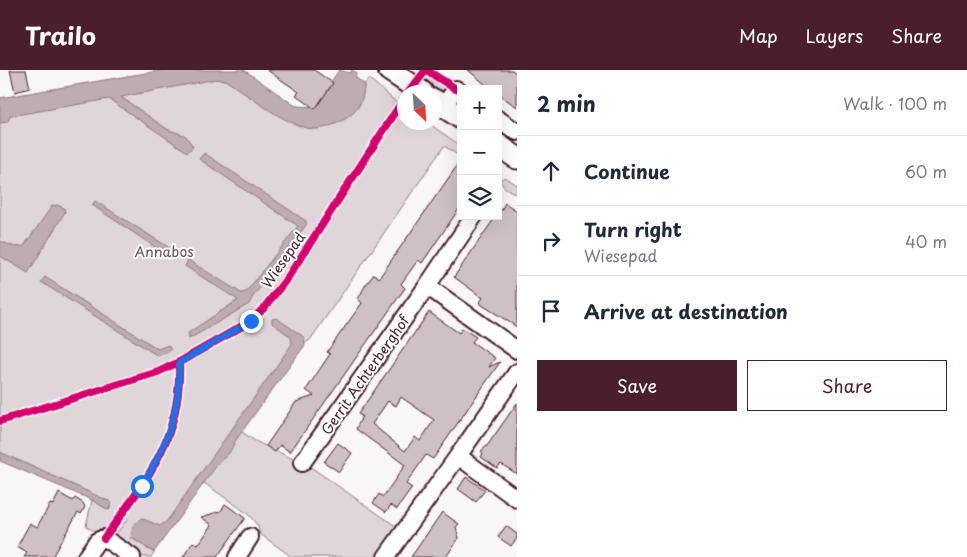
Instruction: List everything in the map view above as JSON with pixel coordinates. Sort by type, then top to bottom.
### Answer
[{"type":"street","points":[[390,70],[412,85]]},
{"type":"street","points":[[442,101],[457,92]]},
{"type":"street","points":[[442,105],[457,115]]},
{"type":"street","points":[[502,122],[517,132]]},
{"type":"street","points":[[502,147],[517,158]]},
{"type":"street","name":"Gerrit Achterberghof","points":[[302,463],[471,220]]},
{"type":"street","points":[[427,286],[517,350]]},
{"type":"street","points":[[386,557],[517,372]]},
{"type":"street","points":[[458,456],[517,499]]},
{"type":"street","points":[[236,557],[250,537]]},
{"type":"street","points":[[86,557],[97,541],[104,538],[132,557]]},
{"type":"green space","points":[[426,75],[442,85],[424,85],[421,83]]},
{"type":"green space","name":"Annabos","points":[[213,76],[226,80],[294,123],[364,87],[364,84],[369,79],[397,102],[397,130],[438,130],[457,143],[457,154],[444,146],[310,340],[296,349],[240,434],[242,432],[255,441],[312,468],[400,529],[381,557],[292,557],[260,534],[258,526],[248,514],[203,482],[159,537],[135,523],[133,526],[147,549],[154,552],[151,557],[141,557],[113,538],[128,518],[119,513],[105,532],[100,528],[96,533],[86,526],[92,500],[109,510],[111,507],[0,454],[0,115]]},
{"type":"green space","points":[[442,85],[450,90],[444,99],[442,98]]},
{"type":"green space","points":[[505,177],[517,185],[517,195],[504,187],[502,179]]},
{"type":"shaded area","points":[[163,70],[244,70],[294,105],[315,108],[333,84],[331,82],[339,70],[350,73],[352,70],[357,73],[355,77],[364,84],[364,89],[360,104],[350,116],[331,126],[316,129],[306,128],[282,118],[225,80],[216,79],[121,97],[167,129],[186,136],[193,147],[187,152],[109,99],[10,116],[8,122],[0,123],[0,98]]},
{"type":"shaded area","points":[[204,153],[306,221],[306,225],[249,304],[189,339],[188,333],[238,300],[185,266],[188,260],[241,293],[246,292],[298,226],[199,159]]},
{"type":"shaded area","points":[[95,201],[173,250],[170,257],[92,205]]},
{"type":"shaded area","points":[[57,205],[64,208],[65,212],[28,273],[0,256],[0,241],[15,247],[24,246],[52,206]]},
{"type":"shaded area","points":[[45,277],[158,349],[168,345],[171,350],[158,356],[41,282]]},
{"type":"shaded area","points":[[276,318],[304,337],[305,345],[235,441],[230,452],[217,465],[154,552],[131,538],[133,526],[141,518],[160,526],[167,521],[292,344],[291,337],[272,323],[272,319]]},
{"type":"shaded area","points":[[0,452],[111,502],[109,510],[92,500],[0,461]]},
{"type":"building","points":[[10,70],[26,70],[30,88],[15,92]]},
{"type":"building","points":[[267,70],[314,70],[333,83],[315,109],[296,95],[299,92]]},
{"type":"building","points":[[468,70],[512,70],[517,74],[517,107],[502,97],[502,85],[486,85]]},
{"type":"building","points":[[457,166],[457,212],[422,263],[418,260],[401,284],[405,288],[290,452],[280,445],[275,452],[266,446],[296,402],[314,396],[306,390],[330,354],[327,352],[362,303],[358,299],[365,286],[374,274],[379,278]]},
{"type":"building","points":[[505,203],[517,211],[517,327],[479,303],[483,298],[454,277],[493,220],[502,220],[502,209]]},
{"type":"building","points":[[429,312],[459,333],[462,328],[476,337],[472,342],[495,358],[489,367],[500,362],[433,459],[426,455],[406,484],[412,488],[397,509],[391,505],[386,512],[373,503],[379,494],[383,497],[405,465],[356,429],[362,416],[358,414]],"holes":[[[401,397],[434,420],[420,441],[415,437],[405,451],[372,424],[388,401],[396,406]]]},
{"type":"building","points":[[517,403],[517,474],[501,464],[497,468],[481,457],[483,453],[481,451],[487,446]]},
{"type":"building","points":[[338,443],[352,453],[339,472],[324,462]]},
{"type":"building","points":[[466,477],[485,490],[476,502],[458,489]]},
{"type":"building","points":[[59,493],[73,501],[75,498],[83,503],[85,507],[81,514],[78,512],[52,557],[24,557],[27,553],[17,547],[30,523],[37,527],[50,504],[53,505]]},
{"type":"building","points":[[225,504],[245,518],[217,557],[183,557],[193,542],[198,545],[212,525],[201,517],[221,511]]},
{"type":"building","points":[[442,512],[459,524],[456,527],[459,538],[446,557],[411,557]]},
{"type":"building","points":[[506,526],[517,534],[517,538],[511,546],[498,537]]},
{"type":"cycle path","points":[[414,85],[426,70],[456,89]]},
{"type":"cycle path","name":"Wiesepad","points":[[0,421],[158,372],[251,321],[264,308],[288,277],[397,110]]},
{"type":"cycle path","points":[[104,538],[147,477],[168,436],[178,390],[179,363]]},
{"type":"route","points":[[142,486],[161,455],[174,417],[180,381],[179,363],[251,321]]}]
